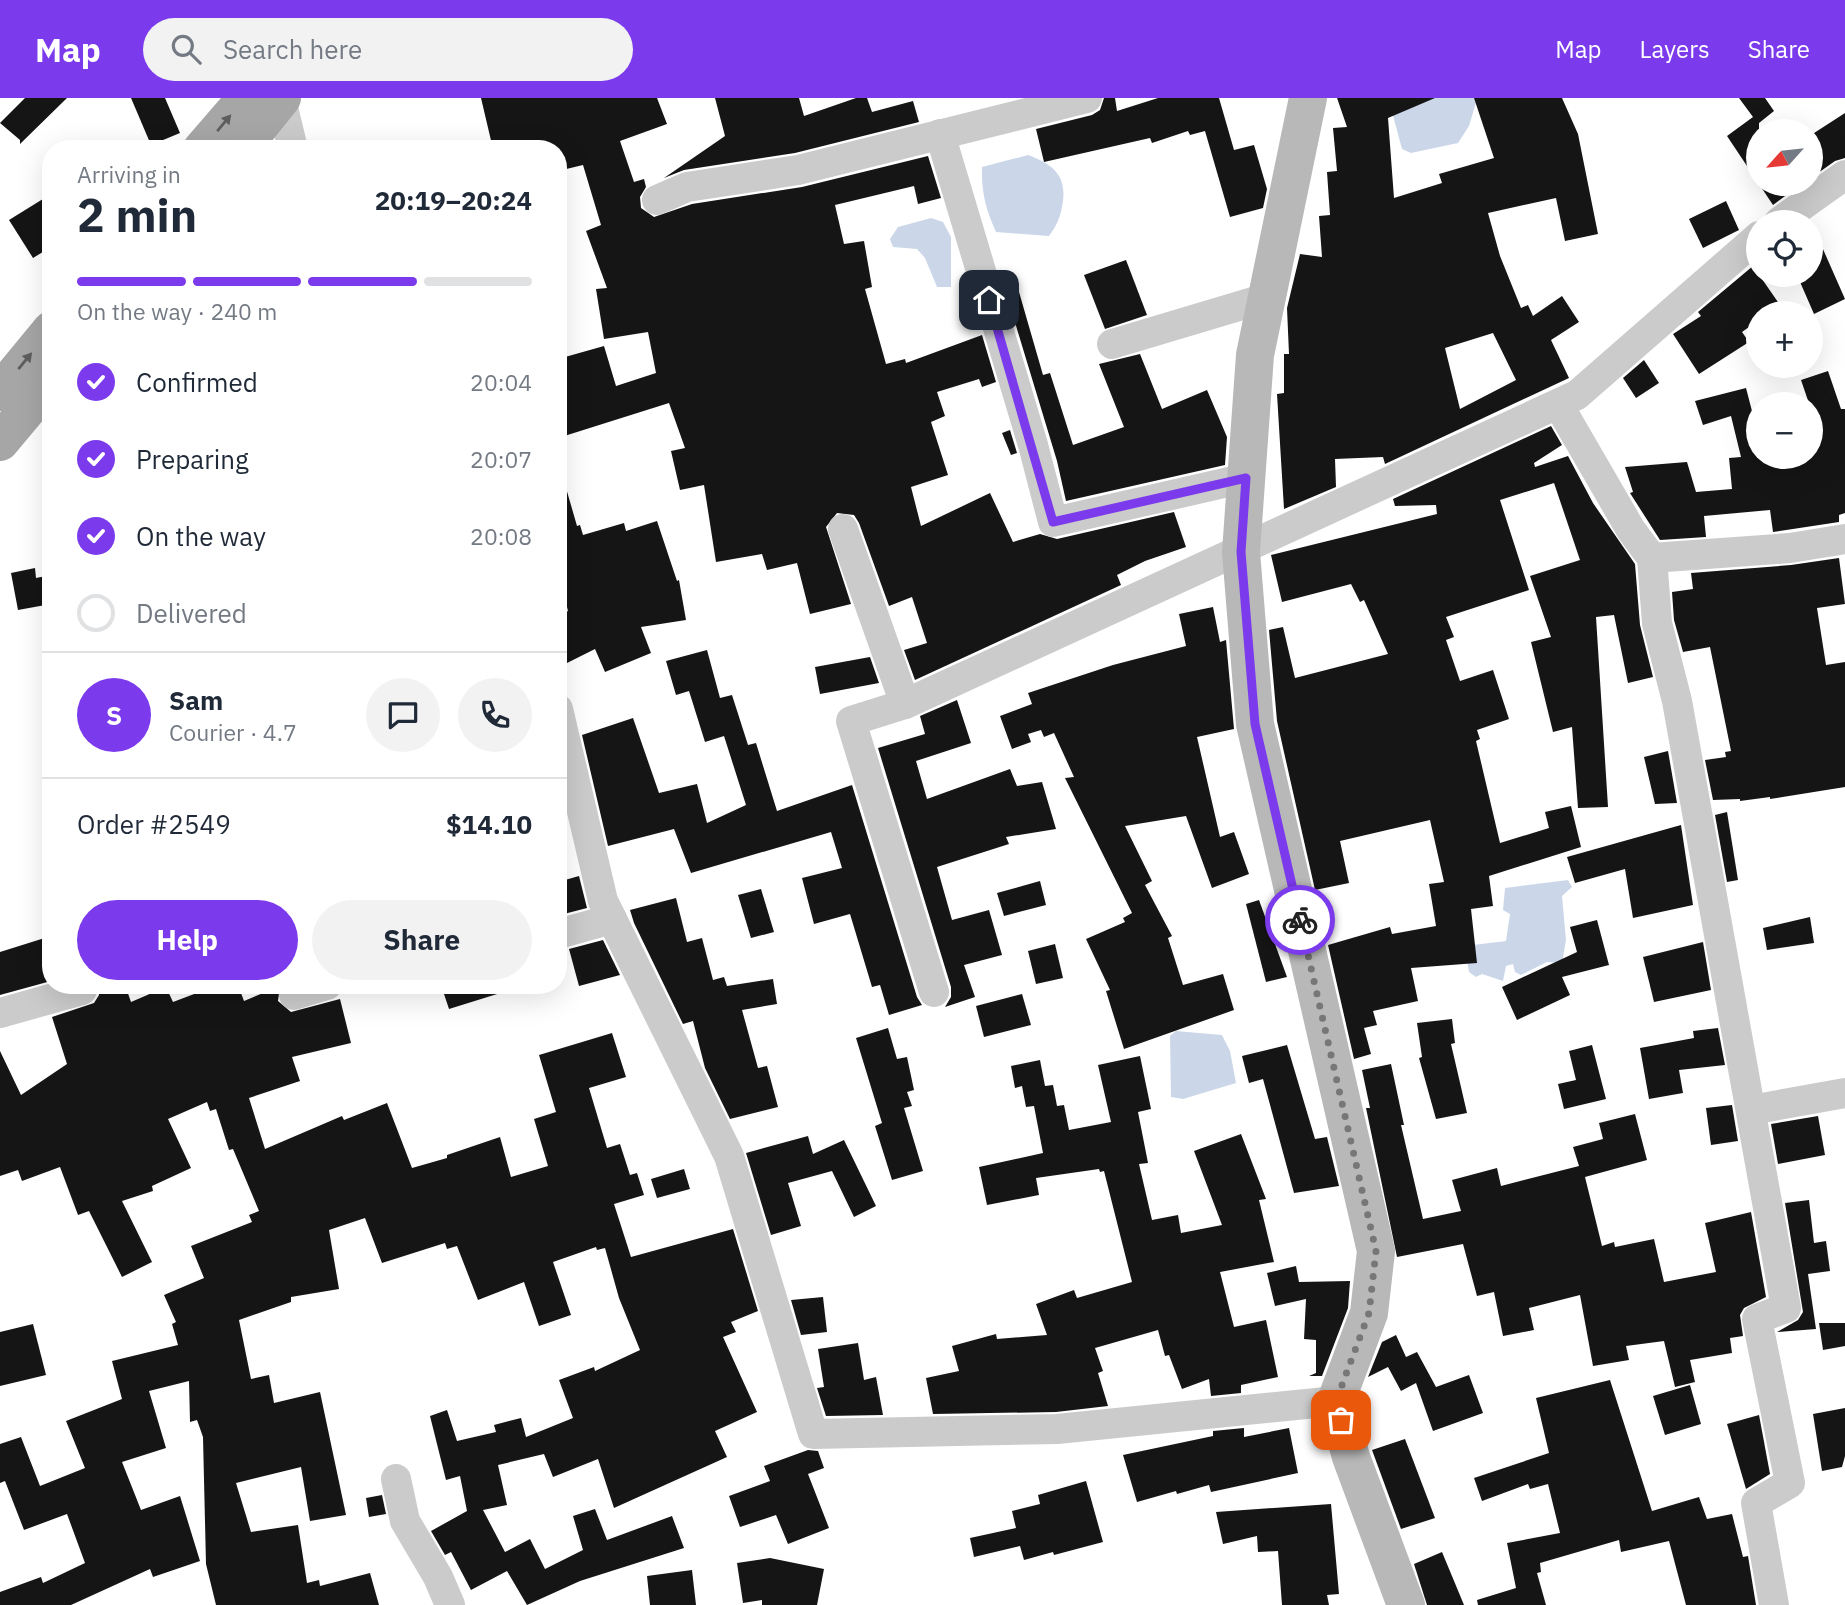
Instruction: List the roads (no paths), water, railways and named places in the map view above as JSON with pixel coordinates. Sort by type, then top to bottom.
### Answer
[{"type":"main road","points":[[210,140],[246,98]]},
{"type":"main road","points":[[248,140],[282,98]]},
{"type":"main road","points":[[1308,98],[1255,355],[1241,552],[1255,724],[1376,1251],[1369,1313],[1336,1401],[1351,1457],[1406,1605]]},
{"type":"main road","points":[[0,392],[42,341]]},
{"type":"main road","points":[[0,442],[42,392]]},
{"type":"street","points":[[282,98],[291,140]]},
{"type":"street","points":[[657,200],[687,187],[798,170],[1087,98]]},
{"type":"street","points":[[940,134],[1033,445],[1053,522],[1246,478]]},
{"type":"street","points":[[1796,210],[1845,175]]},
{"type":"street","points":[[934,992],[851,721],[905,704],[1115,605],[1241,552],[1577,395],[1746,247]]},
{"type":"street","points":[[1112,344],[1266,298]]},
{"type":"street","points":[[1558,404],[1631,530],[1652,558],[1657,623],[1677,701],[1786,1308],[1757,1319],[1790,1483],[1756,1503],[1774,1605]]},
{"type":"street","points":[[844,529],[905,704]]},
{"type":"street","points":[[1652,558],[1790,548],[1845,539]]},
{"type":"street","points":[[567,747],[603,901],[729,1157],[813,1434],[1057,1429],[1336,1401]]},
{"type":"street","points":[[567,932],[612,919]]},
{"type":"street","points":[[0,1013],[65,994]]},
{"type":"street","points":[[1751,1110],[1845,1093]]},
{"type":"street","points":[[396,1479],[405,1521],[438,1577],[450,1605]]},
{"type":"water","points":[[1395,98],[1477,99],[1469,126],[1458,143],[1411,153],[1402,149],[1391,108]]},
{"type":"water","points":[[1028,155],[1046,163],[1061,180],[1063,197],[1060,215],[1049,236],[996,232],[989,216],[982,184],[982,167]]},
{"type":"water","points":[[931,218],[943,222],[951,237],[951,287],[937,287],[925,258],[917,249],[893,247],[890,239],[898,227]]},
{"type":"water","points":[[1568,880],[1572,887],[1562,896],[1566,940],[1562,963],[1547,962],[1521,975],[1515,972],[1513,964],[1506,966],[1503,981],[1482,974],[1476,977],[1469,972],[1466,954],[1473,945],[1506,941],[1510,914],[1503,910],[1505,888]]},
{"type":"water","points":[[1176,1031],[1222,1035],[1230,1051],[1236,1083],[1183,1099],[1171,1097],[1170,1036]]}]
